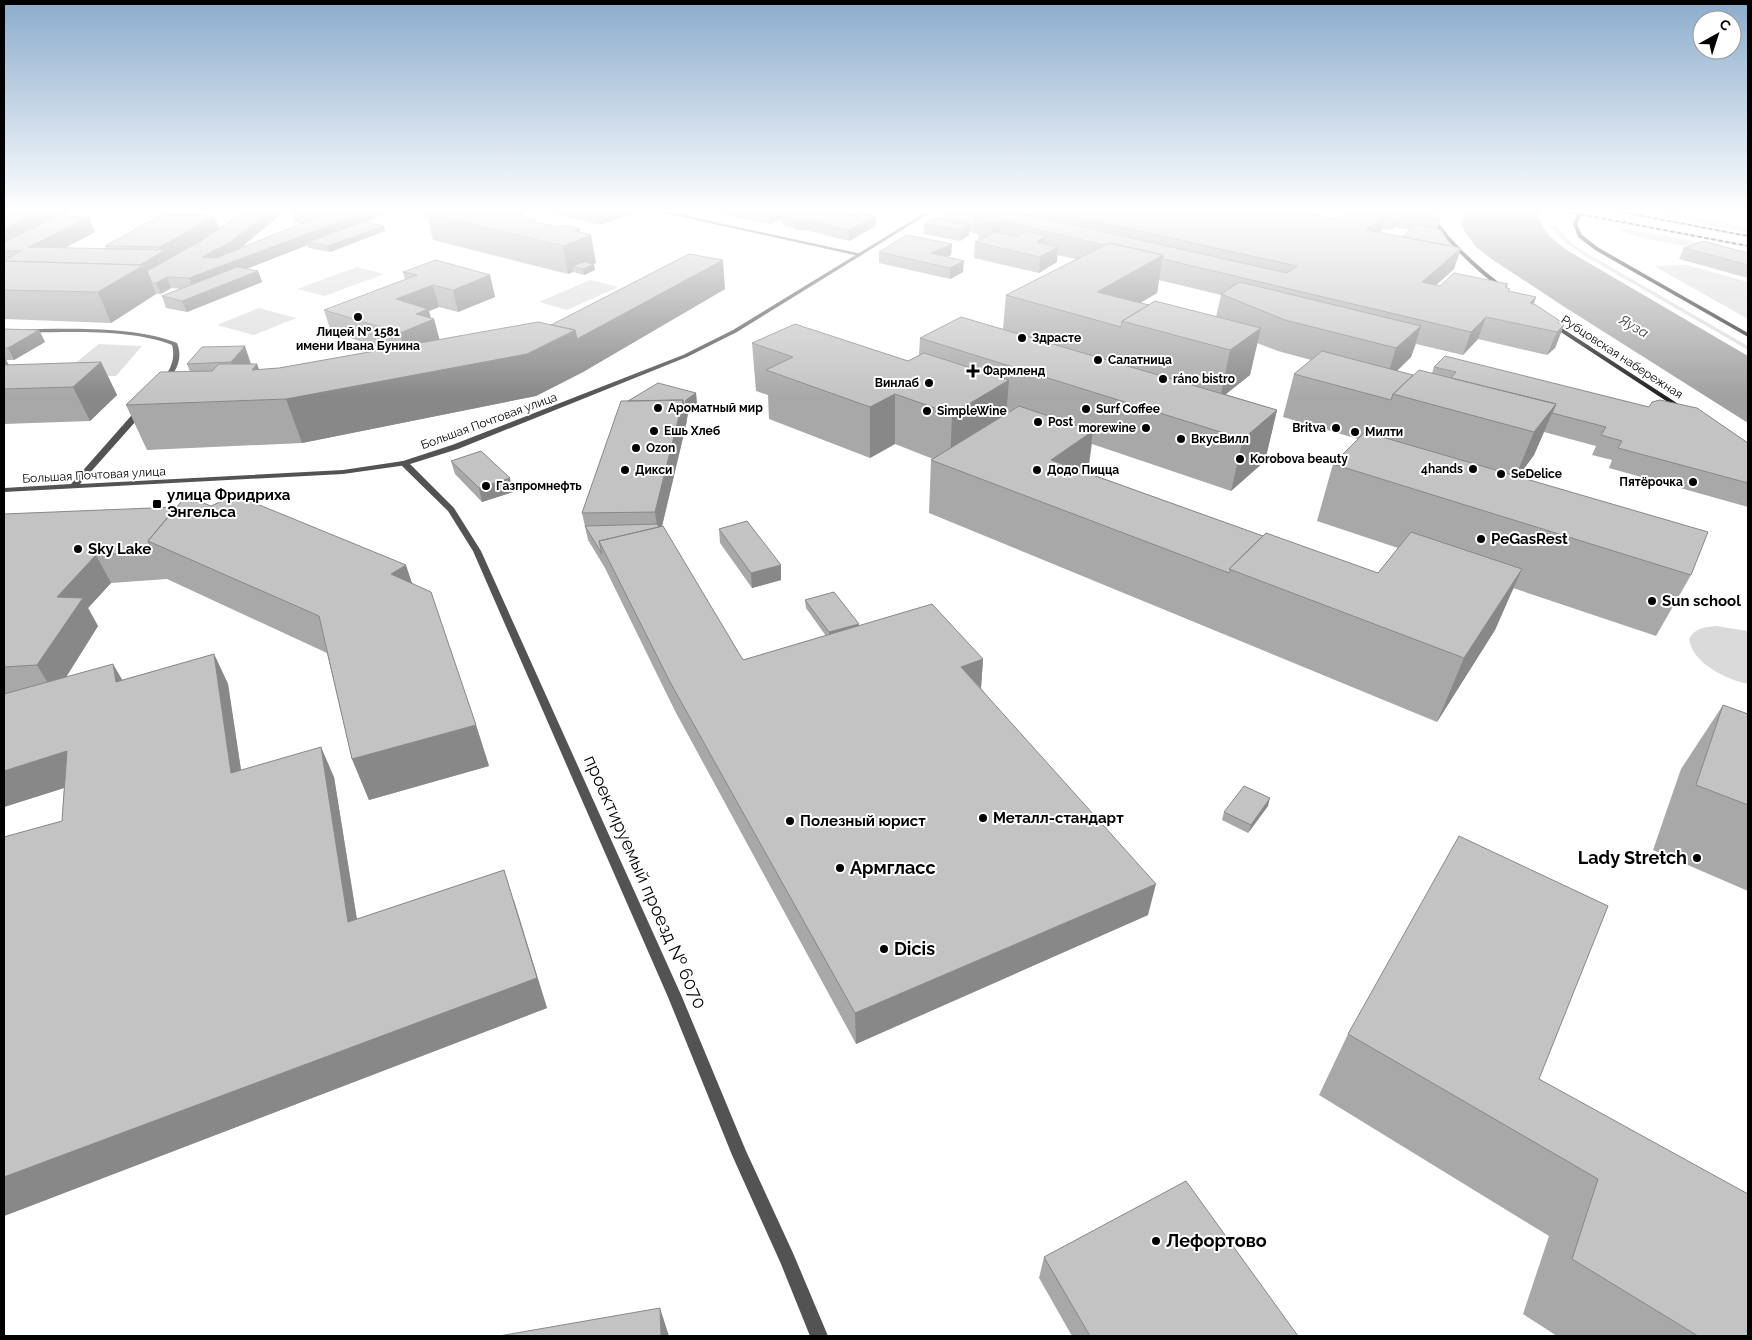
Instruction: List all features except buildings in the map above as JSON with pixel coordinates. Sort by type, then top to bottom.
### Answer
[{"type":"main road","points":[[1481,272],[1513,297]]},
{"type":"main road","points":[[1635,272],[1748,336]]},
{"type":"main road","name":"Рубцовская набережная","points":[[1542,318],[1688,413]]},
{"type":"street","name":"Большая Почтовая улица","points":[[4,490],[73,488],[334,473],[404,463],[490,434],[685,356],[735,330],[830,272]]},
{"type":"street","points":[[4,331],[128,334],[168,340],[175,344],[177,360],[171,374],[160,388]]},
{"type":"street","points":[[73,488],[147,403]]},
{"type":"street","name":"проектируемый проезд № 6070","points":[[404,463],[451,510],[478,551],[675,997],[740,1155],[819,1336]]},
{"type":"shaded area","points":[[345,272],[374,272],[384,274],[325,296],[297,289]]},
{"type":"shaded area","points":[[1612,272],[1619,272],[1748,346],[1748,350]]},
{"type":"shaded area","points":[[1664,272],[1710,272],[1748,282],[1748,319]]},
{"type":"shaded area","points":[[590,280],[618,287],[567,310],[539,302]]},
{"type":"shaded area","points":[[259,308],[296,318],[254,335],[217,325]]},
{"type":"shaded area","points":[[99,344],[142,346],[116,376],[59,376]]},
{"type":"shaded area","points":[[1716,626],[1748,631],[1748,684],[1712,669],[1697,656],[1692,648],[1689,639],[1694,632]]},
{"type":"water","name":"Яуза","points":[[1511,272],[1604,272],[1748,356],[1748,423]]},
{"type":"place","name":"Лицей № 1581 имени Ивана Бунина","points":[[358,317]]},
{"type":"place","name":"Здрасте","points":[[1022,338]]},
{"type":"place","name":"Салатница","points":[[1098,360]]},
{"type":"place","name":"Фармленд","points":[[973,371]]},
{"type":"place","name":"ráno bistro","points":[[1163,379]]},
{"type":"place","name":"Винлаб","points":[[929,383]]},
{"type":"place","name":"Ароматный мир","points":[[658,408]]},
{"type":"place","name":"Surf Coffee","points":[[1086,409]]},
{"type":"place","name":"SimpleWine","points":[[927,411]]},
{"type":"place","name":"Post","points":[[1038,422]]},
{"type":"place","name":"morewine","points":[[1146,428]]},
{"type":"place","name":"Britva","points":[[1336,428]]},
{"type":"place","name":"Ешь Хлеб","points":[[654,431]]},
{"type":"place","name":"Милти","points":[[1355,432]]},
{"type":"place","name":"ВкусВилл","points":[[1181,439]]},
{"type":"place","name":"Ozon","points":[[636,448]]},
{"type":"place","name":"Korobova beauty","points":[[1240,459]]},
{"type":"place","name":"4hands","points":[[1473,469]]},
{"type":"place","name":"Дикси","points":[[625,470]]},
{"type":"place","name":"Додо Пицца","points":[[1037,470]]},
{"type":"place","name":"SeDelice","points":[[1501,474]]},
{"type":"place","name":"Пятёрочка","points":[[1693,482]]},
{"type":"place","name":"Газпромнефть","points":[[486,486]]},
{"type":"place","name":"улица Фридриха Энгельса","points":[[157,504]]},
{"type":"place","name":"PeGasRest","points":[[1481,539]]},
{"type":"place","name":"Sky Lake","points":[[78,549]]},
{"type":"place","name":"Sun school","points":[[1652,601]]},
{"type":"place","name":"Металл-стандарт","points":[[983,818]]},
{"type":"place","name":"Полезный юрист","points":[[790,821]]},
{"type":"place","name":"Lady Stretch","points":[[1697,858]]},
{"type":"place","name":"Армгласс","points":[[840,868]]},
{"type":"place","name":"Dicis","points":[[884,949]]},
{"type":"place","name":"Лефортово","points":[[1156,1241]]}]
